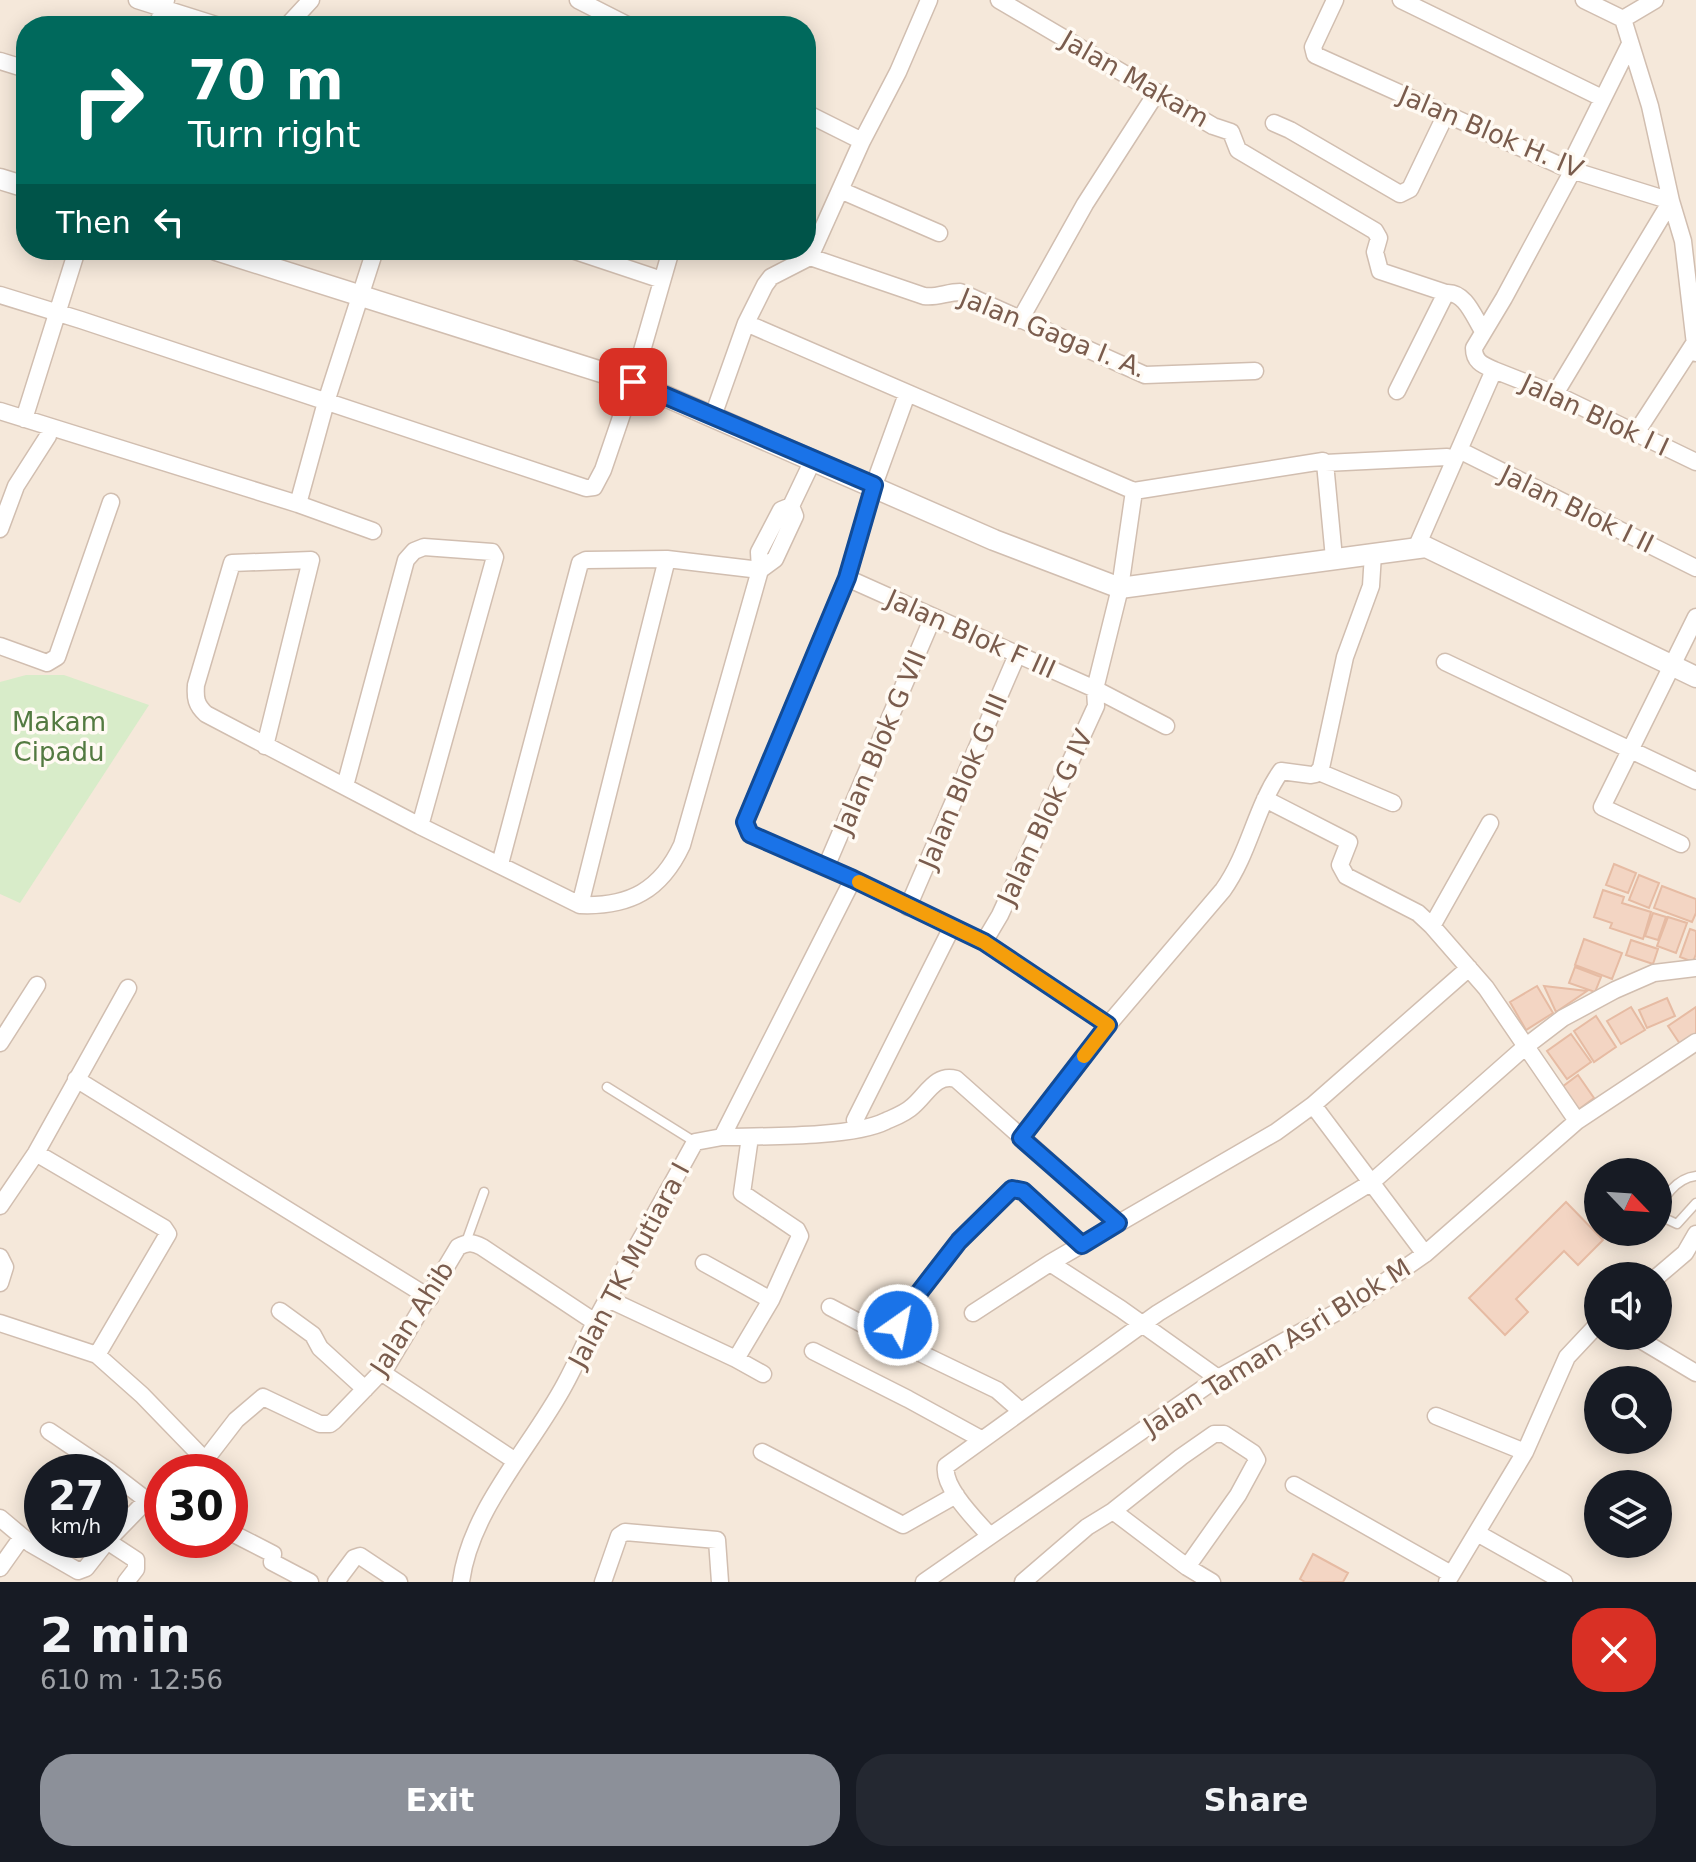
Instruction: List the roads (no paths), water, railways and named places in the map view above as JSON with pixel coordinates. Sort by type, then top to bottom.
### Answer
[{"type":"street","points":[[137,0],[165,4],[194,16]]},
{"type":"street","points":[[296,16],[311,0]]},
{"type":"street","points":[[578,0],[609,16]]},
{"type":"street","points":[[816,244],[929,0]]},
{"type":"street","name":"Jalan Makam","points":[[999,0],[1213,126],[1231,132],[1238,150],[1375,231],[1379,238],[1375,252],[1380,271],[1446,293]]},
{"type":"street","name":"Jalan Blok H. IV","points":[[1335,0],[1313,47],[1315,55],[1571,169],[1671,201]]},
{"type":"street","points":[[1401,0],[1602,98]]},
{"type":"street","points":[[1584,0],[1624,18]]},
{"type":"street","points":[[1624,18],[1655,0]]},
{"type":"street","points":[[1624,18],[1650,106],[1683,241],[1696,353]]},
{"type":"street","points":[[1417,546],[1494,370],[1480,363],[1474,355],[1474,348],[1504,298],[1571,169],[1630,44]]},
{"type":"street","points":[[1020,320],[1085,204],[1157,92]]},
{"type":"street","points":[[1274,123],[1400,194],[1410,189],[1446,114]]},
{"type":"street","points":[[816,118],[862,141]]},
{"type":"street","points":[[840,190],[939,233]]},
{"type":"street","points":[[1555,394],[1671,201]]},
{"type":"street","name":"Jalan Gaga I. A.","points":[[816,259],[924,296],[935,298],[949,292],[960,292],[1145,375],[1255,371]]},
{"type":"street","points":[[24,419],[74,260]]},
{"type":"street","points":[[246,260],[633,382],[1118,596],[1334,558],[1426,547],[1696,677]]},
{"type":"street","points":[[298,504],[326,402],[372,260]]},
{"type":"street","points":[[602,260],[662,280]]},
{"type":"street","points":[[0,295],[586,488],[594,487],[603,470],[633,382],[668,260]]},
{"type":"street","points":[[713,416],[746,323],[771,277],[804,260]]},
{"type":"street","points":[[1397,391],[1446,293],[1453,292],[1461,298],[1483,331]]},
{"type":"street","points":[[746,323],[1134,491],[1322,461],[1457,455]]},
{"type":"street","points":[[1636,433],[1695,342]]},
{"type":"street","name":"Jalan Blok I I","points":[[1494,370],[1555,394],[1696,462]]},
{"type":"street","points":[[907,394],[867,483],[847,578],[745,822],[750,834],[984,942],[1108,1025]]},
{"type":"street","points":[[0,411],[298,504],[373,531]]},
{"type":"street","points":[[0,529],[16,486],[48,436]]},
{"type":"street","name":"Jalan Blok I II","points":[[1457,455],[1696,568]]},
{"type":"street","points":[[265,746],[311,566],[311,560],[304,558],[232,563],[196,685],[195,697],[206,714],[265,746],[420,826],[580,905],[606,906],[632,899],[652,886],[674,862],[682,845],[760,570],[775,559],[795,516],[791,506],[813,460]]},
{"type":"street","points":[[1322,461],[1334,558]]},
{"type":"street","name":"Jalan Blok G IV","points":[[984,942],[1000,915],[1096,706],[1095,689],[1118,596],[1134,491]]},
{"type":"street","points":[[0,646],[47,663],[57,657],[111,502]]},
{"type":"street","points":[[345,786],[406,560],[414,551],[424,547],[492,552],[495,557],[420,826]]},
{"type":"street","points":[[1319,772],[1329,739],[1345,657],[1371,586],[1373,554]]},
{"type":"street","points":[[500,864],[580,563],[586,560],[667,559],[760,570]]},
{"type":"street","points":[[580,905],[667,559]]},
{"type":"street","name":"Jalan Blok F III","points":[[847,578],[1095,689],[1166,726]]},
{"type":"street","name":"Jalan Blok G VII","points":[[826,867],[933,617]]},
{"type":"street","points":[[1681,844],[1602,807],[1696,617]]},
{"type":"street","name":"Jalan Blok G III","points":[[908,907],[1017,655]]},
{"type":"street","points":[[1445,662],[1696,781]]},
{"type":"street","points":[[1118,1223],[1021,1138],[1108,1025],[1206,913],[1239,868],[1265,799],[1281,771],[1311,775],[1319,772],[1393,803]]},
{"type":"street","points":[[1265,799],[1349,842],[1340,865],[1346,876],[1418,913],[1432,926],[1486,988],[1577,1121]]},
{"type":"street","points":[[1432,926],[1490,823]]},
{"type":"street","points":[[722,1137],[853,879]]},
{"type":"street","points":[[855,1120],[952,927]]},
{"type":"street","points":[[973,1313],[1050,1263],[1276,1132],[1313,1105],[1469,968]]},
{"type":"street","points":[[989,1535],[956,1495],[945,1473],[946,1466],[1143,1324],[1372,1182],[1525,1047],[1563,1018],[1654,973],[1696,968]]},
{"type":"street","points":[[0,1043],[37,985]]},
{"type":"street","points":[[0,1206],[36,1153],[128,988]]},
{"type":"street","name":"Jalan Taman Asri Blok M","points":[[924,1582],[1218,1378],[1357,1301],[1425,1254],[1577,1121],[1696,1042]]},
{"type":"street","name":"Jalan TK Mutiara I","points":[[461,1582],[463,1562],[476,1531],[514,1460],[565,1385],[595,1322],[695,1142],[722,1137],[850,1131],[882,1124],[911,1108],[940,1079],[950,1077],[1021,1138]]},
{"type":"street","points":[[76,1079],[430,1298]]},
{"type":"street","points":[[1313,1105],[1425,1254]]},
{"type":"street","points":[[736,1359],[771,1300],[800,1236],[797,1230],[742,1193],[750,1137]]},
{"type":"street","points":[[36,1153],[164,1228],[168,1234],[97,1355]]},
{"type":"street","points":[[891,1339],[899,1316],[911,1297],[918,1294],[959,1241],[1012,1189],[1023,1191],[1082,1245]]},
{"type":"street","points":[[1672,1264],[1685,1253],[1696,1234]]},
{"type":"street","name":"Jalan Ahib","points":[[209,1454],[236,1420],[258,1399],[270,1399],[326,1425],[334,1421],[381,1372],[430,1298],[458,1247],[466,1243],[482,1247],[595,1322]]},
{"type":"street","points":[[0,1257],[5,1267],[0,1283]]},
{"type":"street","points":[[704,1263],[771,1300]]},
{"type":"street","points":[[1050,1263],[1218,1378]]},
{"type":"street","points":[[608,1299],[763,1374]]},
{"type":"street","points":[[830,1307],[997,1390],[1021,1411]]},
{"type":"street","points":[[280,1311],[313,1335],[320,1348],[365,1389]]},
{"type":"street","points":[[0,1323],[97,1355],[142,1395],[190,1454]]},
{"type":"street","points":[[1294,1485],[1449,1578],[1525,1452],[1567,1357],[1584,1338]]},
{"type":"street","points":[[1657,1350],[1696,1373]]},
{"type":"street","points":[[813,1351],[981,1439]]},
{"type":"street","points":[[381,1372],[514,1460]]},
{"type":"street","points":[[1436,1416],[1525,1452]]},
{"type":"street","points":[[49,1431],[83,1454]]},
{"type":"street","points":[[1023,1582],[1087,1527],[1113,1511],[1181,1457],[1220,1433],[1253,1453],[1257,1460],[1238,1495],[1187,1567]]},
{"type":"street","points":[[762,1452],[903,1525],[956,1495]]},
{"type":"street","points":[[128,1486],[144,1498]]},
{"type":"street","points":[[128,1519],[144,1503]]},
{"type":"street","points":[[1113,1511],[1212,1582]]},
{"type":"street","points":[[0,1518],[22,1537],[0,1568]]},
{"type":"street","points":[[603,1582],[619,1536],[625,1532],[717,1540],[720,1582]]},
{"type":"street","points":[[1477,1533],[1564,1582]]},
{"type":"street","points":[[248,1541],[273,1554],[272,1562],[310,1582]]},
{"type":"street","points":[[126,1582],[136,1569],[136,1560],[128,1554]]},
{"type":"street","points":[[336,1582],[354,1558],[360,1556],[399,1582]]},
{"type":"street","points":[[55,1558],[78,1571],[86,1568],[94,1558]]},
{"type":"lane","points":[[607,1087],[695,1142]]},
{"type":"lane","points":[[1696,1176],[1683,1179],[1668,1194],[1660,1205],[1660,1216],[1677,1224],[1696,1203]]},
{"type":"lane","points":[[466,1243],[484,1192]]},
{"type":"park label","name":"Makam Cipadu","points":[[59,737]]}]
